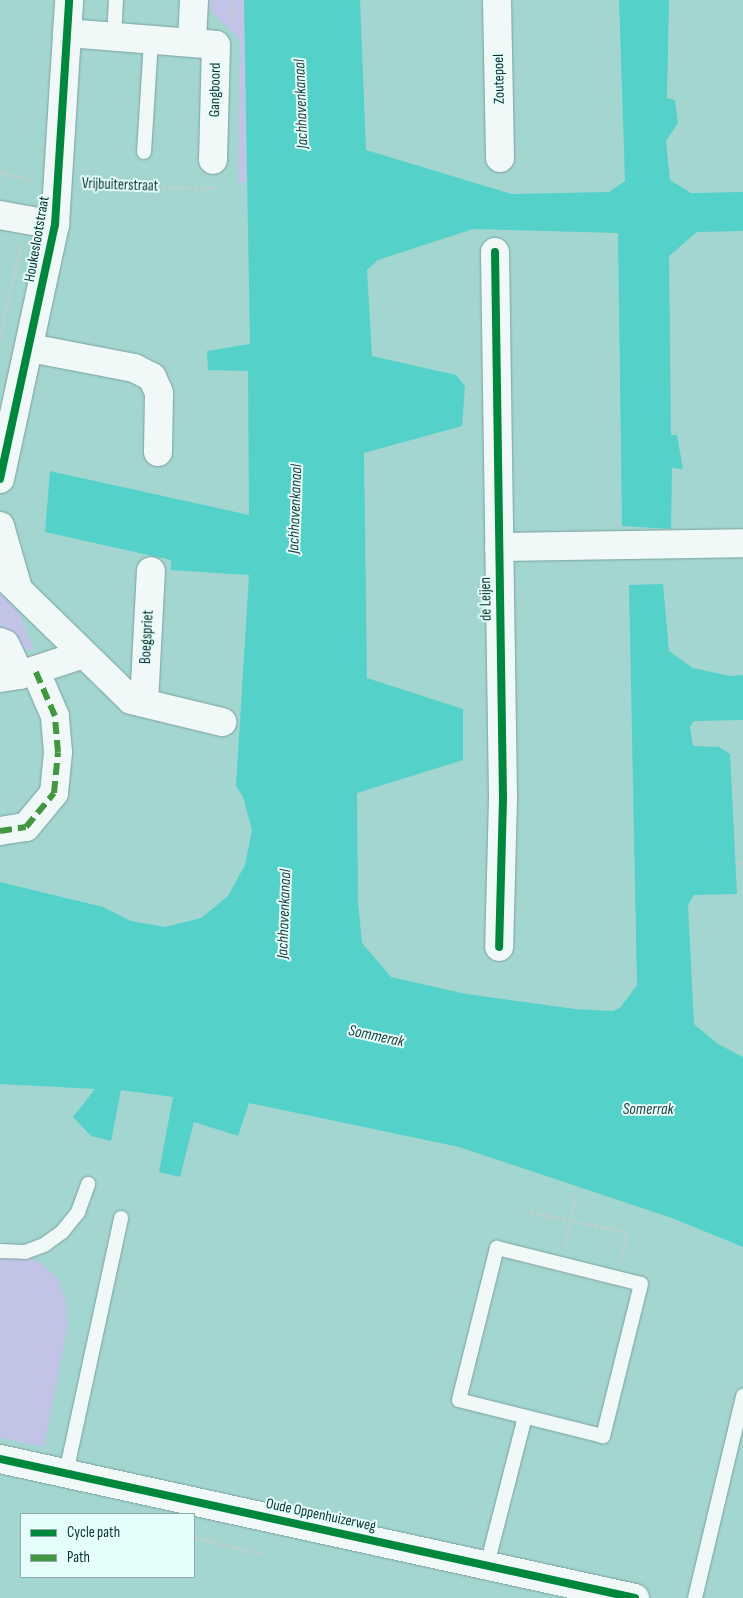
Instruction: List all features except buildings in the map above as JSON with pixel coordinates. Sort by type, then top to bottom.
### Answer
[{"type":"street","name":"Houkeslootstraat","points":[[0,479],[30,348],[55,225],[60,183],[69,0]]},
{"type":"street","points":[[192,42],[194,0]]},
{"type":"street","name":"Zoutepoel","points":[[497,0],[500,158]]},
{"type":"street","name":"Gangboord","points":[[67,33],[216,45],[214,160]]},
{"type":"street","points":[[0,214],[26,221],[55,225]]},
{"type":"street","name":"de Leijen","points":[[495,252],[504,799],[500,947]]},
{"type":"street","points":[[30,348],[134,368],[152,378],[159,393],[158,452]]},
{"type":"street","points":[[0,526],[9,578],[81,655],[131,700],[222,722]]},
{"type":"street","points":[[499,547],[743,543]]},
{"type":"street","name":"Boegspriet","points":[[144,703],[151,571]]},
{"type":"street","points":[[0,642],[5,644],[18,674],[55,716],[58,752],[54,793],[26,827],[0,831]]},
{"type":"street","points":[[18,674],[81,655]]},
{"type":"street","name":"Oude Oppenhuizerweg","points":[[0,1459],[635,1598]]},
{"type":"lane","points":[[114,37],[116,0]]},
{"type":"lane","points":[[144,152],[151,40]]},
{"type":"lane","points":[[0,1251],[25,1252],[44,1245],[62,1232],[78,1212],[88,1184]]},
{"type":"lane","points":[[66,1473],[121,1218]]},
{"type":"lane","points":[[497,1248],[617,1278],[641,1284],[603,1436],[459,1400],[497,1248]]},
{"type":"lane","points":[[695,1598],[743,1396]]},
{"type":"lane","points":[[487,1566],[525,1417]]},
{"type":"path","points":[[736,864],[743,862]]},
{"type":"path","points":[[561,1264],[576,1193]]},
{"type":"path","points":[[530,1212],[627,1232],[617,1278]]},
{"type":"path","points":[[195,1537],[262,1554]]},
{"type":"shaded area","points":[[208,0],[244,0],[246,183],[238,182],[240,40],[210,10]]},
{"type":"shaded area","points":[[0,593],[19,613],[34,650],[20,649],[0,624]]},
{"type":"shaded area","points":[[0,1256],[21,1256],[41,1263],[58,1279],[65,1298],[68,1323],[44,1447],[0,1438]]},
{"type":"water","points":[[244,0],[360,0],[366,150],[512,194],[609,192],[625,181],[619,0],[669,0],[667,98],[675,100],[678,123],[666,141],[670,180],[691,193],[743,192],[743,231],[697,232],[669,256],[671,435],[677,435],[683,469],[672,468],[671,529],[622,526],[618,233],[473,229],[378,260],[367,270],[372,356],[456,375],[465,386],[462,426],[364,453],[367,678],[463,709],[463,760],[357,793],[358,903],[362,943],[391,977],[466,994],[575,1009],[613,1011],[620,1008],[637,985],[629,585],[663,584],[669,651],[693,668],[730,676],[743,675],[743,720],[694,721],[690,727],[693,746],[719,747],[730,754],[737,894],[694,895],[688,905],[694,1024],[718,1044],[743,1057],[743,1247],[672,1218],[459,1147],[249,1103],[238,1136],[194,1122],[180,1177],[159,1172],[173,1097],[121,1090],[111,1141],[91,1136],[73,1117],[95,1089],[0,1084],[0,882],[103,907],[131,921],[165,927],[201,918],[228,896],[245,865],[252,830],[243,797],[236,786],[249,575],[171,570],[171,560],[45,532],[50,471],[249,515],[248,371],[208,370],[207,351],[250,344]]},
{"type":"marked path","points":[[0,831],[26,827],[54,793],[58,752],[55,716],[35,670]]},
{"type":"cycle path","points":[[0,479],[55,225],[69,0]]},
{"type":"cycle path","points":[[495,252],[503,799],[499,947]]},
{"type":"cycle path","points":[[0,1459],[635,1598]]},
{"type":"water label","name":"Jachhavenkanaal","points":[[302,104]]},
{"type":"water label","name":"Jachhavenkanaal","points":[[296,509]]},
{"type":"water label","name":"Jachhavenkanaal","points":[[285,914]]},
{"type":"water label","name":"Sommerak","points":[[376,1037]]},
{"type":"water label","name":"Somerrak","points":[[648,1110]]}]
